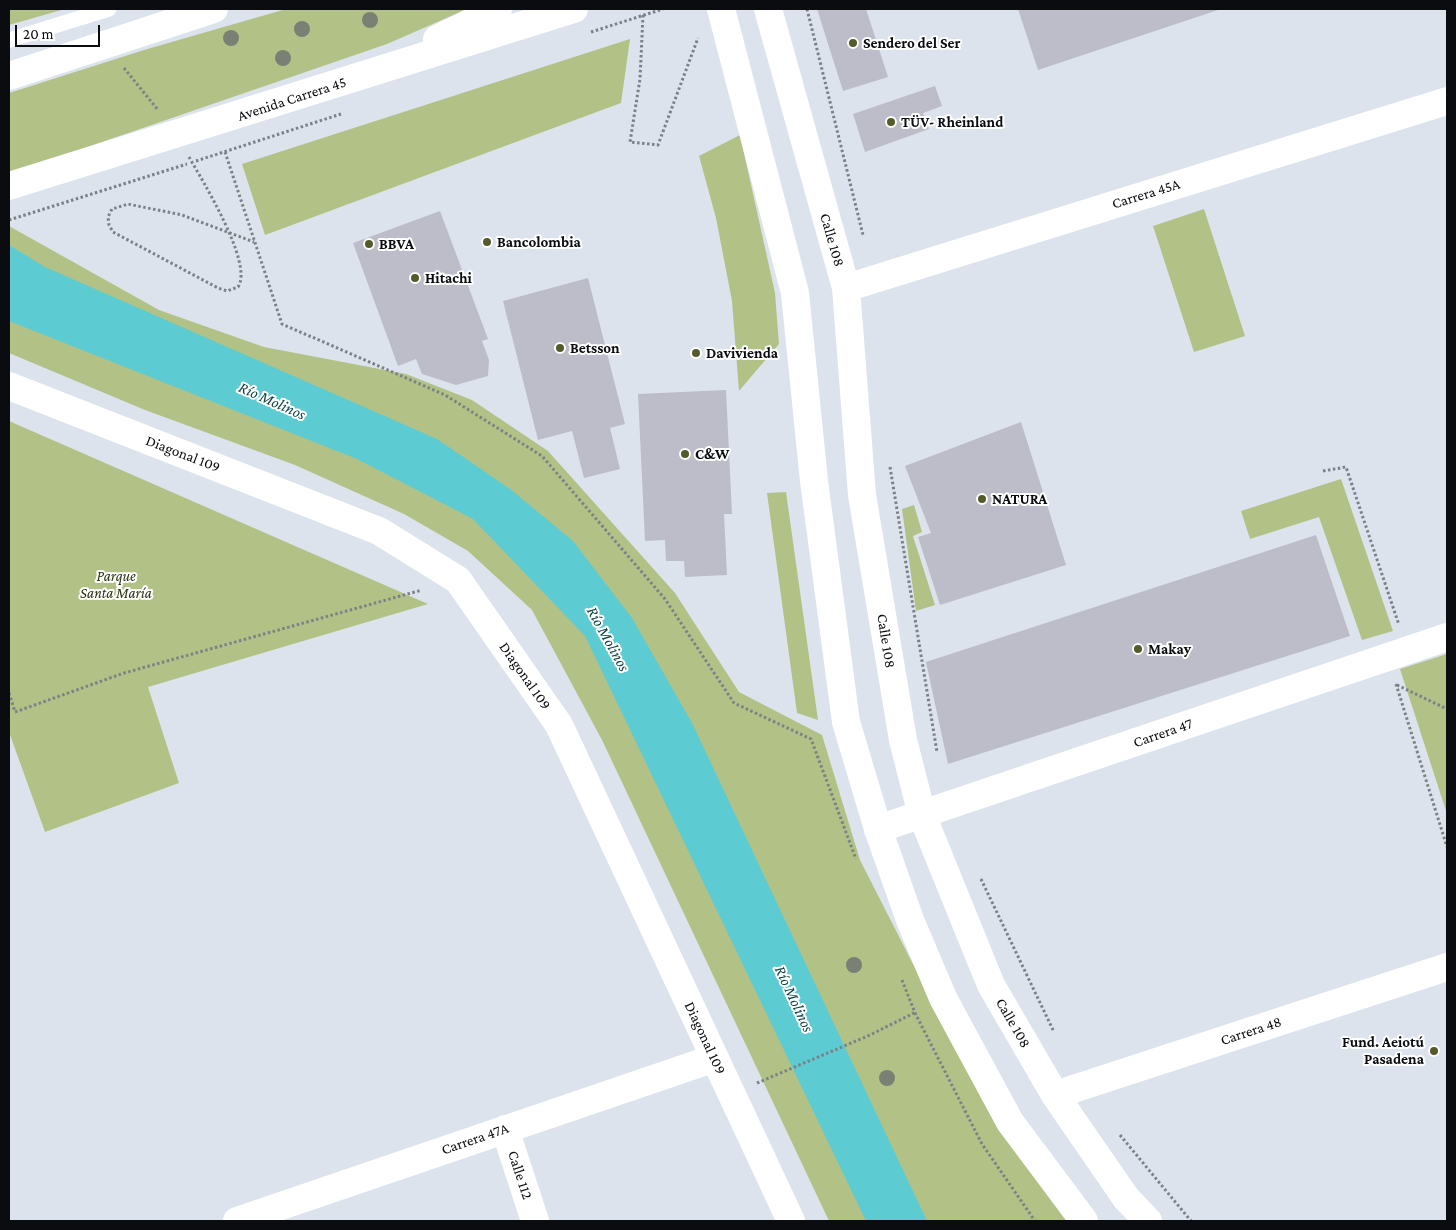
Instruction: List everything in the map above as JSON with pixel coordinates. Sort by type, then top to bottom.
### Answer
[{"type":"main road","points":[[9,76],[214,9]]},
{"type":"main road","points":[[355,79],[498,9]]},
{"type":"main road","name":"Avenida Carrera 45","points":[[9,186],[574,9]]},
{"type":"main road","points":[[720,9],[795,293],[814,481],[846,722],[878,829],[910,920],[943,998],[1010,1122],[1084,1221]]},
{"type":"main road","name":"Calle 108","points":[[768,9],[846,288],[862,495],[903,740],[922,814],[991,985],[1055,1096],[1126,1198],[1148,1221]]},
{"type":"main road","name":"Carrera 45A","points":[[846,288],[1447,101]]},
{"type":"main road","name":"Diagonal 109","points":[[9,386],[379,531],[458,580],[559,725],[791,1221]]},
{"type":"main road","name":"Carrera 47","points":[[878,829],[1447,637]]},
{"type":"main road","name":"Carrera 48","points":[[1055,1096],[1447,967]]},
{"type":"main road","name":"Carrera 47A","points":[[254,1218],[505,1129],[715,1058]]},
{"type":"main road","name":"Calle 112","points":[[505,1129],[535,1221]]},
{"type":"lane","points":[[9,40],[109,9]]},
{"type":"path","points":[[807,9],[874,279]]},
{"type":"path","points":[[643,16],[640,79],[630,142],[658,145],[688,65]]},
{"type":"path","points":[[122,66],[162,116]]},
{"type":"path","points":[[185,152],[218,209],[232,239],[243,273],[238,287],[227,291],[218,288],[111,229],[108,221],[112,210],[128,204],[182,215],[254,242]]},
{"type":"path","points":[[225,152],[282,324],[445,395],[542,456],[665,599],[734,703],[810,739],[859,867]]},
{"type":"path","points":[[9,220],[187,164]]},
{"type":"path","points":[[890,466],[938,758]]},
{"type":"path","points":[[9,693],[15,712],[124,673],[458,580]]},
{"type":"path","points":[[1396,685],[1447,709]]},
{"type":"path","points":[[980,877],[1055,1035]]},
{"type":"path","points":[[901,976],[915,1013],[982,1144],[1035,1221]]},
{"type":"path","points":[[765,1080],[870,1035],[943,998]]},
{"type":"path","points":[[1117,1132],[1191,1221]]},
{"type":"green space","points":[[9,9],[65,9],[9,25]]},
{"type":"green space","points":[[286,9],[467,9],[387,44],[9,174],[9,93],[144,50]]},
{"type":"green space","points":[[630,39],[621,103],[265,235],[242,164]]},
{"type":"green space","points":[[740,135],[775,293],[779,344],[739,391],[732,301],[716,218],[699,156]]},
{"type":"green space","points":[[1204,209],[1245,336],[1194,352],[1153,226]]},
{"type":"green space","points":[[9,226],[159,310],[264,347],[406,374],[472,400],[548,451],[675,593],[739,692],[822,735],[860,860],[946,1029],[1073,1221],[829,1221],[602,740],[532,610],[468,551],[404,514],[295,465],[145,410],[9,353]]},
{"type":"green space","name":"Parque Santa María","points":[[9,421],[428,604],[148,687],[179,783],[45,832],[9,732]]},
{"type":"green space","points":[[1341,479],[1393,631],[1362,640],[1319,517],[1250,539],[1241,511]]},
{"type":"green space","points":[[786,492],[818,720],[797,713],[767,493]]},
{"type":"green space","points":[[914,505],[922,532],[913,536],[935,605],[916,611],[902,509]]},
{"type":"green space","points":[[1447,654],[1447,814],[1400,669]]},
{"type":"water","name":"Río Molinos","points":[[9,245],[45,267],[437,439],[510,489],[573,541],[632,618],[692,723],[927,1221],[866,1221],[585,636],[473,519],[357,459],[9,321]]},
{"type":"building","name":"Sendero del Ser","points":[[817,9],[866,9],[888,77],[843,91]]},
{"type":"building","points":[[1018,9],[1221,9],[1038,70]]},
{"type":"building","name":"TÜV- Rheinland","points":[[935,86],[942,106],[923,113],[929,129],[865,152],[853,114]]},
{"type":"building","name":"Hitachi","points":[[440,211],[488,339],[482,341],[489,360],[488,376],[456,385],[422,374],[416,359],[398,366],[353,243]]},
{"type":"building","name":"Betsson","points":[[588,278],[625,424],[610,428],[620,469],[584,478],[572,431],[538,440],[503,301]]},
{"type":"building","name":"C&W","points":[[726,390],[732,514],[724,514],[727,575],[685,577],[684,561],[666,561],[665,540],[645,541],[638,394]]},
{"type":"building","name":"NATURA","points":[[1021,422],[1066,565],[940,605],[918,537],[931,533],[905,466]]},
{"type":"building","name":"Makay","points":[[1316,535],[1350,636],[948,764],[926,662]]},
{"type":"place","name":"Sendero del Ser","points":[[853,43]]},
{"type":"place","name":"TÜV- Rheinland","points":[[891,122]]},
{"type":"place","name":"Bancolombia","points":[[487,242]]},
{"type":"place","name":"BBVA","points":[[369,244]]},
{"type":"place","name":"Hitachi","points":[[415,278]]},
{"type":"place","name":"Betsson","points":[[560,348]]},
{"type":"place","name":"Davivienda","points":[[696,353]]},
{"type":"place","name":"C&W","points":[[685,454]]},
{"type":"place","name":"NATURA","points":[[982,499]]},
{"type":"place","name":"Makay","points":[[1138,649]]},
{"type":"place","name":"Fund. Aeiotú Pasadena","points":[[1434,1051]]}]
